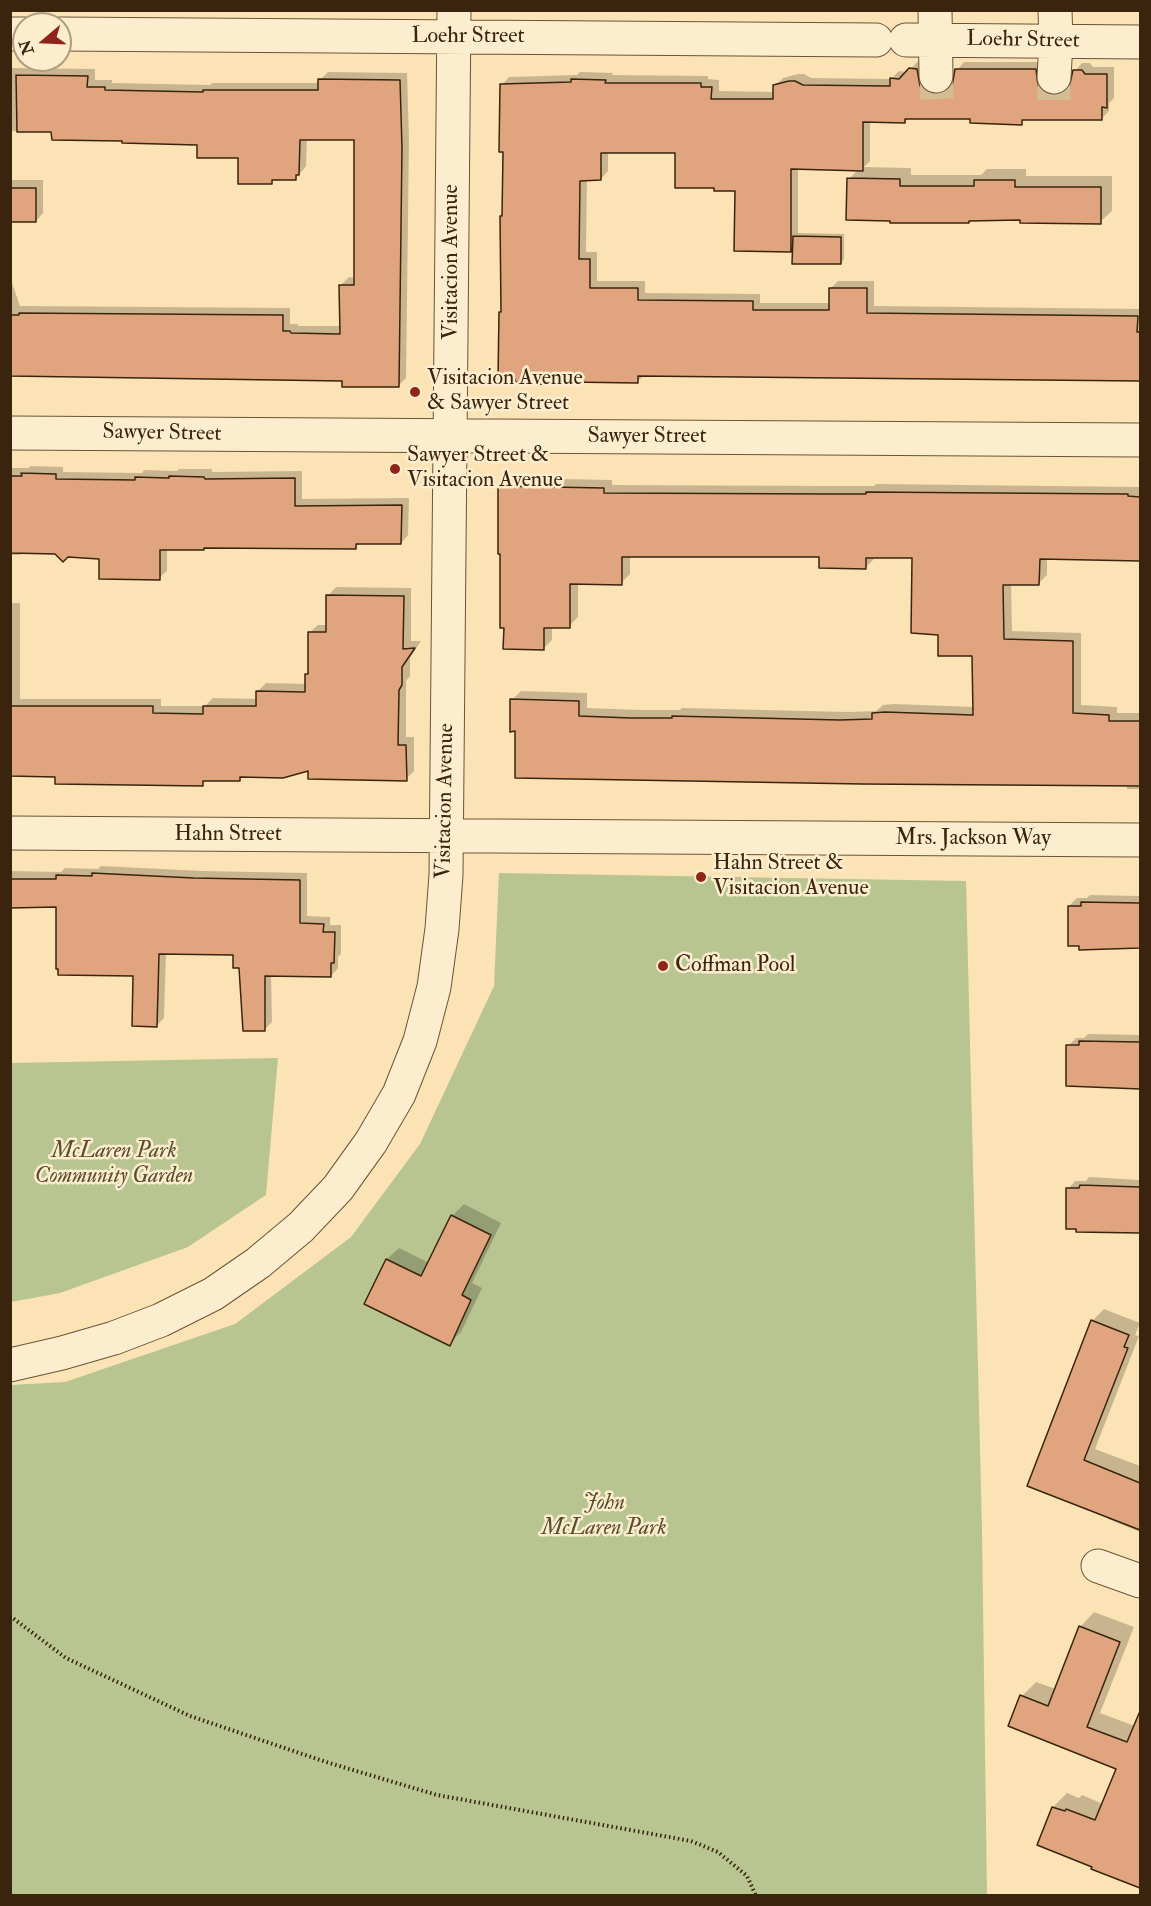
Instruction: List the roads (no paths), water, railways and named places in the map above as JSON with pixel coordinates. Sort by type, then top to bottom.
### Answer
[{"type":"street","name":"Loehr Street","points":[[72,34],[454,24],[913,33],[1055,26],[1140,42]]},
{"type":"street","name":"Visitacion Avenue","points":[[10,1365],[114,1338],[162,1320],[213,1294],[258,1263],[301,1227],[338,1188],[371,1142],[399,1094],[420,1041],[434,987],[446,876],[454,24]]},
{"type":"street","points":[[1054,76],[1055,26]]},
{"type":"street","points":[[913,33],[936,76]]},
{"type":"street","name":"Sawyer Street","points":[[10,433],[1140,440]]},
{"type":"street","name":"Hahn Street","points":[[10,833],[446,836]]},
{"type":"street","name":"Mrs. Jackson Way","points":[[446,836],[1140,840]]},
{"type":"street","points":[[1098,1566],[1140,1581]]},
{"type":"tunnel","points":[[936,76],[937,99]]},
{"type":"tunnel","points":[[1054,77],[1054,100]]},
{"type":"place","name":"Visitacion Avenue & Sawyer Street","points":[[415,392]]},
{"type":"place","name":"Sawyer Street & Visitacion Avenue","points":[[395,469]]},
{"type":"place","name":"Hahn Street & Visitacion Avenue","points":[[701,877]]},
{"type":"place","name":"Coffman Pool","points":[[663,966]]},
{"type":"park label","name":"McLaren Park Community Garden","points":[[114,1164]]},
{"type":"park label","name":"John McLaren Park","points":[[604,1516]]}]
